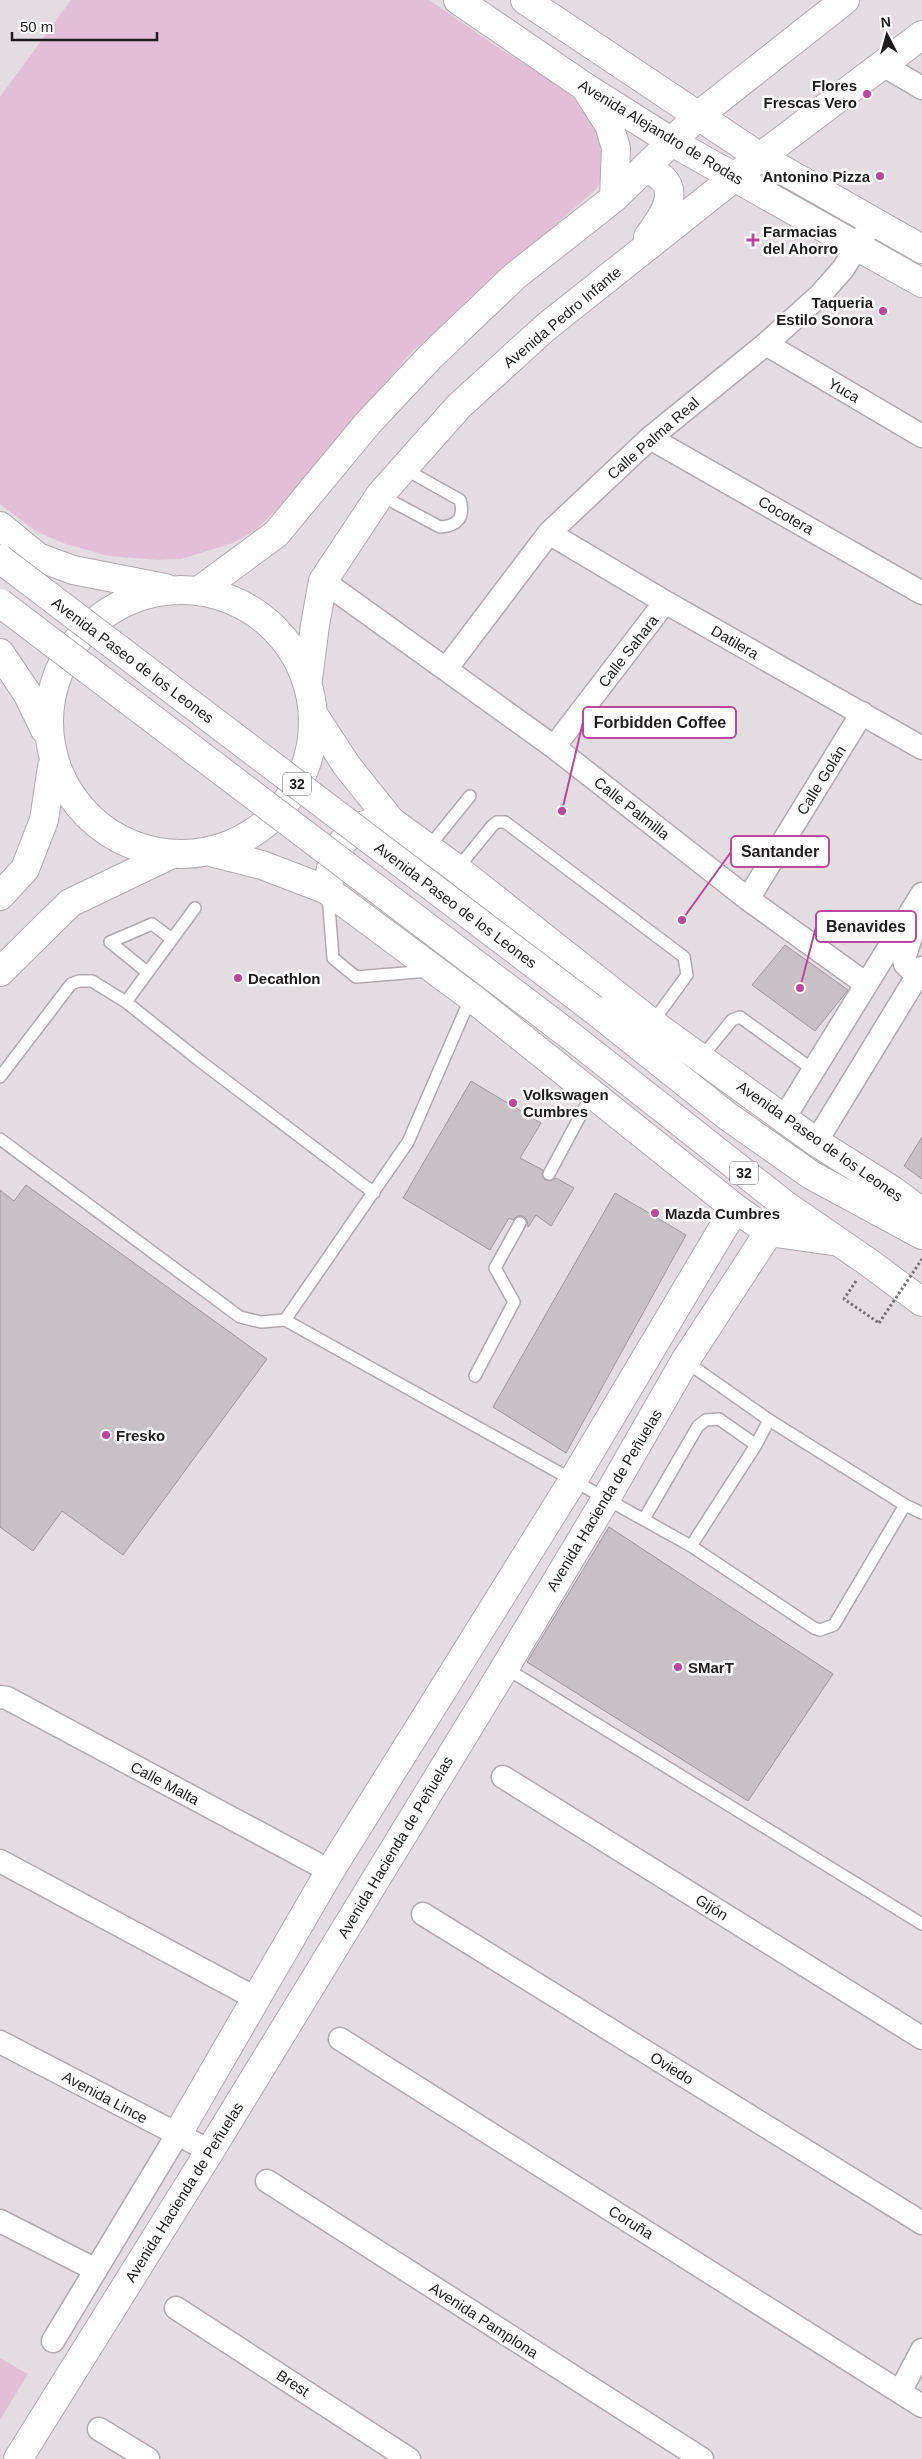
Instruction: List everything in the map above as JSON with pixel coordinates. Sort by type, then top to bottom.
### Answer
[{"type":"street","name":"Avenida Alejandro de Rodas","points":[[458,0],[585,87],[672,142],[860,246],[922,283]]},
{"type":"street","name":"Avenida Alejandro de Rodas","points":[[525,0],[760,157],[922,249]]},
{"type":"street","points":[[45,730],[48,703],[60,675],[78,642],[104,616],[138,598],[187,590],[276,534],[374,416],[431,356],[515,276],[614,198],[699,115],[845,0]]},
{"type":"street","name":"Avenida Pedro Infante","points":[[308,679],[315,625],[324,581],[380,495],[459,406],[546,327],[734,177],[922,35]]},
{"type":"street","points":[[884,65],[922,88]]},
{"type":"street","points":[[585,87],[609,125],[616,148],[614,198]]},
{"type":"street","points":[[633,259],[661,219],[668,205],[668,191],[664,180],[646,168]]},
{"type":"street","name":"Calle Palma Real","points":[[446,669],[549,533],[650,438],[766,344],[820,295],[860,246],[873,221]]},
{"type":"street","name":"Yuca","points":[[766,344],[922,436]]},
{"type":"street","name":"Cocotera","points":[[650,438],[922,592]]},
{"type":"street","points":[[0,526],[38,558],[64,567],[231,598],[256,612],[288,642],[308,679],[315,717],[311,755],[295,790],[271,819],[239,840],[214,853]]},
{"type":"street","name":"Datilera","points":[[549,533],[665,602],[922,748]]},
{"type":"street","name":"Avenida Paseo de los Leones","points":[[0,559],[593,1009],[726,1115],[811,1175],[922,1235]]},
{"type":"street","name":"Calle Palmilla","points":[[324,581],[554,747],[748,899],[866,984]]},
{"type":"street","name":"Calle Sahara","points":[[554,747],[665,602]]},
{"type":"street","name":"32","points":[[0,603],[572,1037],[784,1204],[922,1302]]},
{"type":"street","points":[[0,653],[27,693],[45,730],[52,766],[44,820],[25,868],[0,896]]},
{"type":"street","name":"Calle Golán","points":[[748,899],[862,713]]},
{"type":"street","name":"Avenida Paseo de los Leones","points":[[315,717],[347,766],[391,821],[457,869],[652,1023],[816,1142],[892,1190],[922,1212]]},
{"type":"street","points":[[52,766],[86,810],[113,833],[141,852],[168,856],[214,853],[262,865],[327,890],[471,997],[735,1208],[769,1232],[839,1242]]},
{"type":"street","points":[[327,890],[335,852],[345,839],[358,828],[374,822],[391,821]]},
{"type":"street","points":[[0,972],[70,903],[168,856]]},
{"type":"street","points":[[784,1118],[812,1069],[922,894]]},
{"type":"street","points":[[816,1142],[920,975],[905,964],[904,959],[922,904]]},
{"type":"street","points":[[53,2341],[177,2135],[330,1871],[572,1482],[735,1208]]},
{"type":"street","name":"Avenida Hacienda de Peñuelas","points":[[18,2459],[210,2151],[607,1497],[686,1361],[769,1232]]},
{"type":"street","name":"Calle Malta","points":[[0,1697],[7,1698],[330,1871]]},
{"type":"street","name":"Gijón","points":[[503,1777],[922,2038]]},
{"type":"street","points":[[0,1861],[255,1998]]},
{"type":"street","name":"Oviedo","points":[[423,1914],[922,2223]]},
{"type":"street","name":"Coruña","points":[[340,2039],[922,2406]]},
{"type":"street","name":"Avenida Lince","points":[[0,2042],[210,2151]]},
{"type":"street","name":"Avenida Pamplona","points":[[267,2181],[702,2459]]},
{"type":"street","points":[[0,2221],[96,2270]]},
{"type":"street","name":"Brest","points":[[176,2308],[409,2459]]},
{"type":"street","points":[[900,2392],[922,2350]]},
{"type":"street","points":[[99,2429],[148,2459]]},
{"type":"lane","points":[[380,495],[440,527],[451,527],[459,520],[463,510],[460,500],[403,468]]},
{"type":"lane","points":[[428,848],[470,796]]},
{"type":"lane","points":[[457,869],[492,826],[497,822],[505,822],[684,957],[687,975],[652,1023]]},
{"type":"lane","points":[[327,890],[333,958],[356,977],[436,971]]},
{"type":"lane","points":[[126,1002],[194,908]]},
{"type":"lane","points":[[147,972],[110,942],[152,924],[172,939]]},
{"type":"lane","points":[[0,1076],[71,984],[78,981],[92,981],[126,1002],[200,1062],[374,1194]]},
{"type":"lane","points":[[285,1320],[374,1194],[408,1142],[471,997]]},
{"type":"lane","points":[[701,1058],[732,1020],[740,1018],[812,1069]]},
{"type":"lane","points":[[548,1174],[592,1094]]},
{"type":"lane","points":[[0,1139],[240,1317],[261,1322],[285,1320],[572,1482],[607,1497],[692,1546],[814,1628],[820,1630],[834,1625],[905,1505]]},
{"type":"lane","points":[[475,1376],[514,1302],[495,1268],[520,1223]]},
{"type":"lane","points":[[686,1361],[769,1420],[905,1505],[922,1513]]},
{"type":"lane","points":[[644,1519],[698,1426],[706,1420],[719,1419],[756,1445]]},
{"type":"lane","points":[[692,1546],[756,1445],[769,1420]]},
{"type":"lane","points":[[504,1667],[922,1924]]},
{"type":"path","points":[[844,1299],[879,1323],[922,1260]]},
{"type":"shaded area","points":[[71,0],[429,0],[502,50],[573,93],[603,129],[603,177],[596,189],[412,352],[279,507],[256,530],[233,543],[181,559],[158,560],[109,556],[66,544],[37,532],[0,504],[0,97]]},
{"type":"shaded area","points":[[0,2358],[28,2374],[0,2420]]},
{"type":"building","points":[[785,945],[848,990],[815,1031],[752,985]]},
{"type":"building","points":[[471,1081],[541,1123],[520,1158],[543,1170],[542,1175],[545,1180],[550,1181],[556,1178],[574,1188],[551,1226],[536,1215],[528,1227],[527,1220],[523,1216],[517,1216],[513,1220],[509,1218],[490,1250],[403,1198]]},
{"type":"building","points":[[922,1137],[922,1179],[904,1166]]},
{"type":"building","name":"Fresko","points":[[26,1185],[267,1359],[123,1555],[62,1511],[33,1551],[0,1527],[0,1190],[14,1201]]},
{"type":"building","points":[[615,1193],[686,1235],[566,1453],[493,1407]]},
{"type":"building","name":"SMarT","points":[[609,1527],[833,1674],[748,1801],[527,1662]]},
{"type":"place","name":"Flores Frescas Vero","points":[[867,94]]},
{"type":"place","name":"Antonino Pizza","points":[[880,176]]},
{"type":"place","name":"Farmacias del Ahorro","points":[[753,240]]},
{"type":"place","name":"Taqueria Estilo Sonora","points":[[883,311]]},
{"type":"place","name":"Forbidden Coffee","points":[[562,811]]},
{"type":"place","name":"Santander","points":[[682,920]]},
{"type":"place","name":"Decathlon","points":[[238,978]]},
{"type":"place","name":"Benavides","points":[[800,988]]},
{"type":"place","name":"Volkswagen Cumbres","points":[[513,1103]]},
{"type":"place","name":"Mazda Cumbres","points":[[655,1213]]},
{"type":"place","name":"Fresko","points":[[106,1435]]},
{"type":"place","name":"SMarT","points":[[678,1667]]}]
